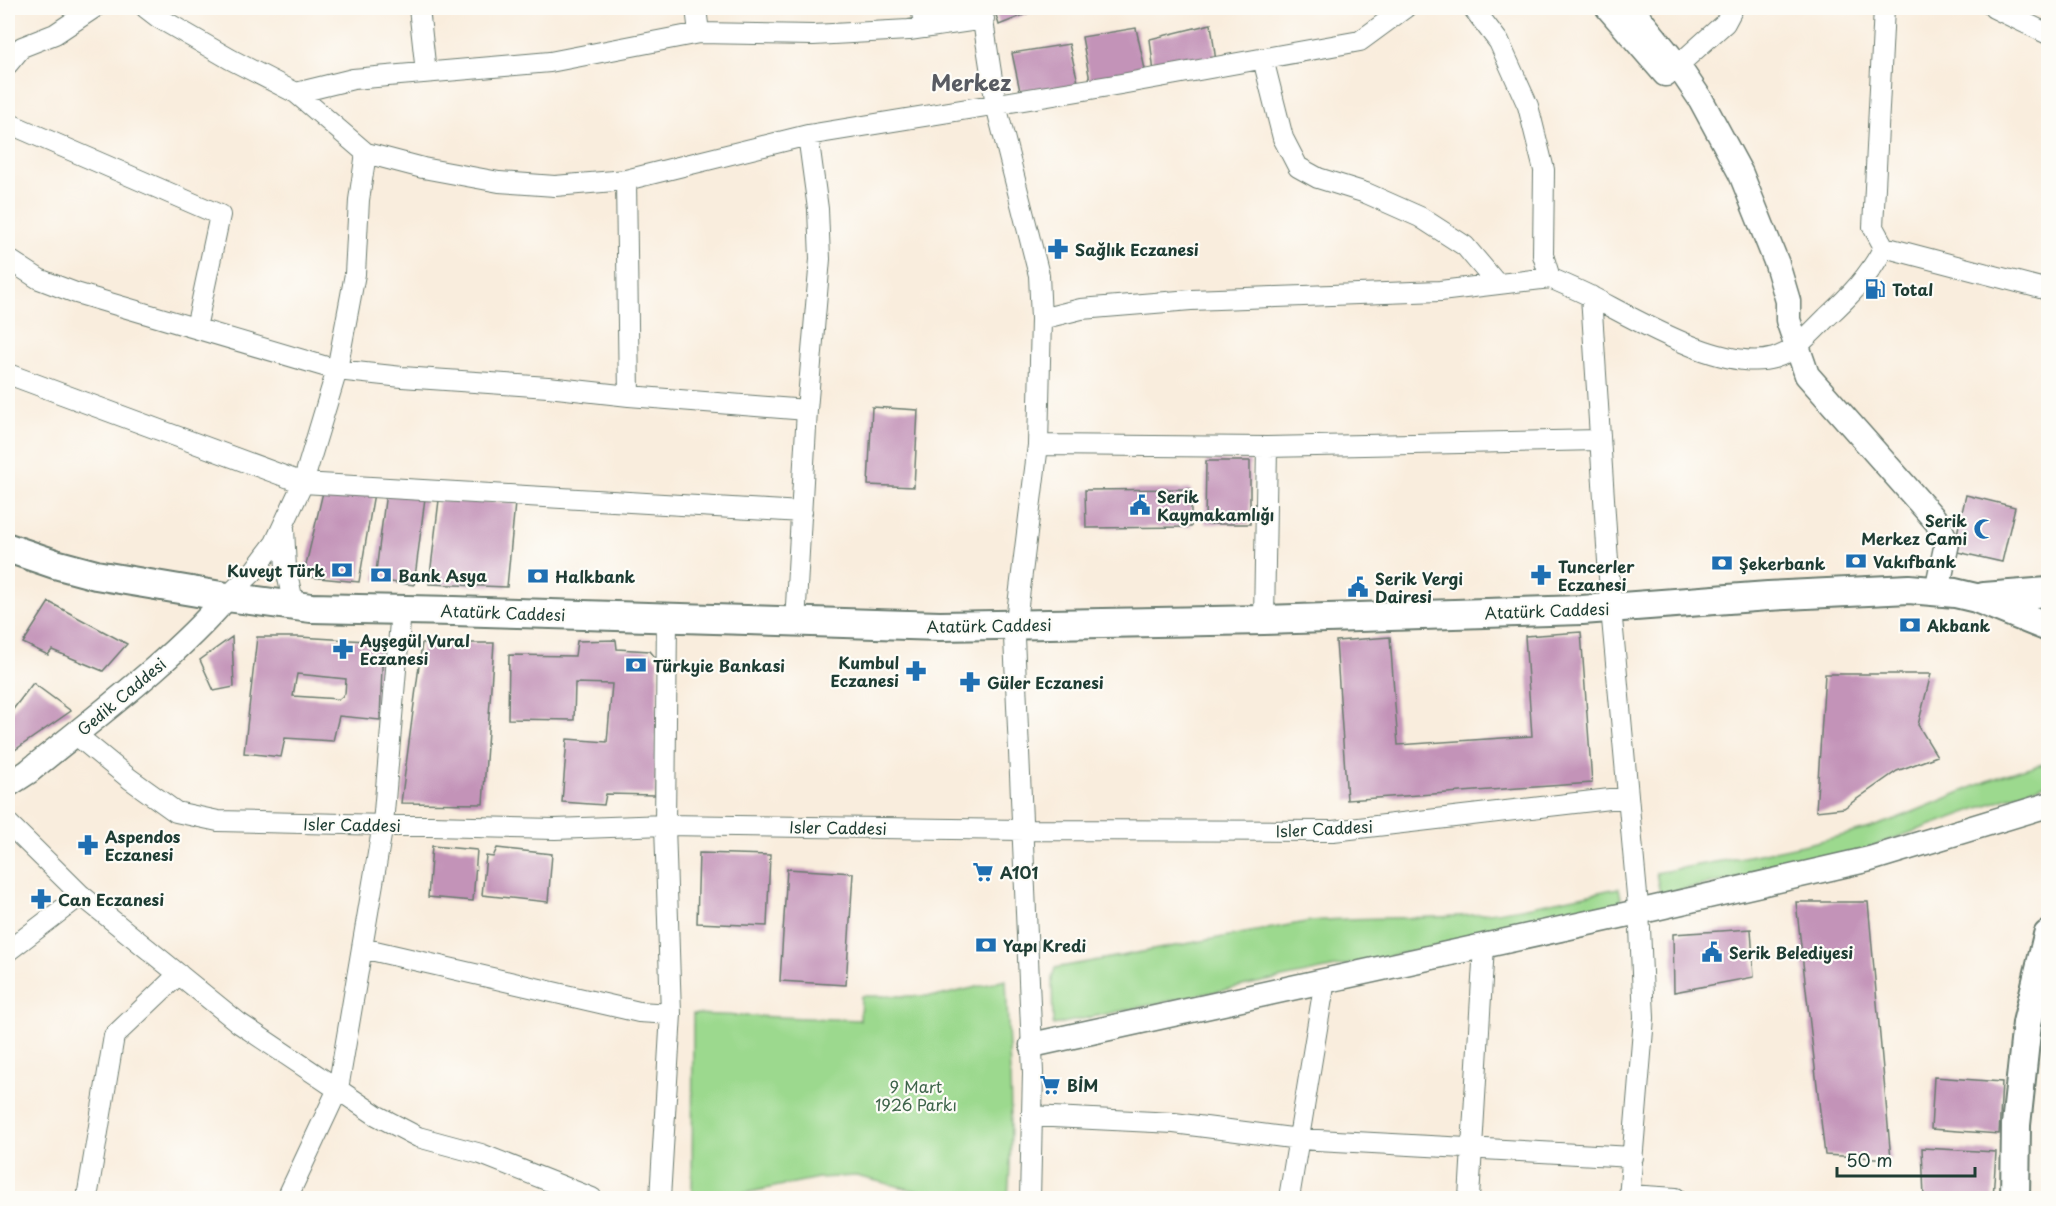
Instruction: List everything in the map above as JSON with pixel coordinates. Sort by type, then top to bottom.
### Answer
[{"type":"main road","name":"Atatürk Caddesi","points":[[8,548],[96,575],[227,597],[294,606],[401,610],[917,626],[1015,625],[1264,620],[1611,608],[1886,590],[1937,591],[1976,598],[2048,619]]},
{"type":"main road","name":"Atatürk Caddesi","points":[[1976,598],[2049,592]]},
{"type":"main road","points":[[2015,1198],[2016,1125],[2027,1023],[2049,934]]},
{"type":"street","points":[[8,64],[22,47],[55,34],[94,8]]},
{"type":"street","points":[[146,8],[159,18],[230,59],[296,93],[366,153],[423,168],[499,182],[555,186],[626,180],[808,135],[996,105],[1360,40],[1405,8]]},
{"type":"street","points":[[419,8],[426,73]]},
{"type":"street","points":[[696,8],[699,33]]},
{"type":"street","points":[[921,8],[926,28]]},
{"type":"street","points":[[1473,8],[1499,42],[1528,106],[1544,170],[1543,255],[1550,278]]},
{"type":"street","points":[[1608,8],[1672,71]]},
{"type":"street","points":[[1631,8],[1672,71],[1694,120],[1725,178],[1764,271],[1773,303],[1788,320],[1807,375],[1937,522],[1947,543],[1937,591]]},
{"type":"street","points":[[1672,71],[1725,23],[1733,8]]},
{"type":"street","points":[[1884,8],[1873,227],[1884,247],[2049,290]]},
{"type":"street","points":[[1994,8],[2049,34]]},
{"type":"street","points":[[296,93],[353,80],[550,62],[699,33],[813,35],[926,28],[982,13],[996,105],[1039,275],[1041,319],[1038,445],[1014,637],[1032,1046],[1030,1198]]},
{"type":"street","points":[[1263,59],[1283,138],[1298,167],[1318,178],[1366,193],[1420,217],[1465,246],[1497,284]]},
{"type":"street","points":[[8,123],[220,215],[196,328]]},
{"type":"street","points":[[795,623],[807,410],[820,258],[818,209],[808,135]]},
{"type":"street","points":[[227,597],[265,558],[284,528],[303,483],[337,369],[355,274],[359,200],[366,153]]},
{"type":"street","points":[[626,180],[629,396]]},
{"type":"street","points":[[1041,319],[1081,309],[1191,300],[1440,291],[1550,278],[1591,296],[1630,318],[1707,351],[1746,360],[1774,358],[1798,346],[1838,307],[1873,268],[1884,247]]},
{"type":"street","points":[[8,259],[39,279],[76,293],[337,369],[402,378],[548,387],[807,410]]},
{"type":"street","points":[[1591,296],[1611,608],[1638,912],[1644,1018],[1629,1197],[1676,1198]]},
{"type":"street","points":[[8,374],[303,483],[802,512]]},
{"type":"street","points":[[1038,445],[1267,447],[1599,440]]},
{"type":"street","points":[[1264,620],[1267,447]]},
{"type":"street","points":[[284,528],[286,569],[294,606]]},
{"type":"street","name":"Gedik Caddesi","points":[[8,785],[28,772],[171,654],[204,623],[227,597]]},
{"type":"street","points":[[287,1198],[339,1089],[383,824],[401,610]]},
{"type":"street","points":[[660,1198],[671,1014],[665,825],[667,618]]},
{"type":"street","name":"Isler Caddesi","points":[[75,734],[130,779],[176,812],[218,821],[555,829],[665,825],[1333,831],[1627,797]]},
{"type":"street","points":[[1032,1046],[1870,859],[2049,805]]},
{"type":"street","points":[[8,823],[81,895],[239,1023],[376,1115],[418,1137],[481,1154],[592,1198]]},
{"type":"street","points":[[8,951],[81,895]]},
{"type":"street","points":[[1469,1198],[1484,946]]},
{"type":"street","points":[[362,948],[639,1012],[671,1014]]},
{"type":"street","points":[[87,1198],[114,1036],[179,974]]},
{"type":"street","points":[[1289,1198],[1325,980]]},
{"type":"street","points":[[1032,1116],[1174,1123],[1299,1139],[1633,1157]]},
{"type":"green space","points":[[2048,763],[2048,783],[1840,858],[1660,894],[1656,873],[1783,849],[1859,831],[1907,815],[1976,785]]},
{"type":"green space","points":[[1619,888],[1623,908],[1053,1025],[1052,978],[1055,968],[1311,921],[1477,914]]},
{"type":"green space","name":"9 Mart 1926 Parkı","points":[[1006,980],[1011,1117],[1008,1198],[946,1198],[856,1176],[818,1178],[721,1198],[692,1198],[693,1014],[860,1020],[861,996],[939,996]]},
{"type":"building","points":[[994,8],[1041,8],[999,25]]},
{"type":"building","points":[[1211,24],[1216,62],[1154,73],[1150,39]]},
{"type":"building","points":[[1136,28],[1146,74],[1090,81],[1082,37]]},
{"type":"building","points":[[1069,44],[1079,86],[1020,91],[1012,53]]},
{"type":"building","points":[[872,407],[918,410],[914,487],[868,485]]},
{"type":"building","points":[[1206,461],[1250,461],[1250,524],[1205,524]]},
{"type":"building","points":[[1191,489],[1191,527],[1086,528],[1085,490]]},
{"type":"building","points":[[323,492],[374,493],[359,582],[309,577],[305,569]]},
{"type":"building","points":[[386,492],[425,498],[414,585],[375,580]]},
{"type":"building","name":"Serik Merkez Cami","points":[[1966,495],[2015,507],[2002,562],[1953,551]]},
{"type":"building","points":[[439,500],[515,503],[507,587],[429,584]]},
{"type":"building","points":[[49,602],[127,644],[103,671],[52,650],[48,655],[23,643]]},
{"type":"building","points":[[1581,632],[1592,783],[1347,800],[1336,641],[1390,637],[1398,745],[1532,736],[1525,636]]},
{"type":"building","points":[[232,637],[234,687],[214,691],[200,660]]},
{"type":"building","points":[[257,637],[383,642],[380,720],[339,716],[333,741],[285,738],[281,757],[244,753]],"holes":[[[297,674],[346,679],[345,694],[339,699],[293,696]]]},
{"type":"building","points":[[616,640],[617,649],[650,651],[658,661],[655,795],[606,794],[604,805],[562,802],[567,739],[607,742],[612,684],[575,683],[574,720],[508,719],[509,655],[575,656],[577,641]]},
{"type":"building","points":[[422,643],[494,643],[483,804],[401,803]]},
{"type":"building","points":[[1825,674],[1931,674],[1918,725],[1937,756],[1897,771],[1844,808],[1816,811]]},
{"type":"building","points":[[33,683],[71,711],[12,752],[8,747],[8,716]]},
{"type":"building","points":[[432,846],[477,850],[473,901],[428,897]]},
{"type":"building","points":[[497,848],[552,854],[548,902],[482,895],[486,856],[493,857]]},
{"type":"building","points":[[699,853],[770,855],[767,926],[697,923]]},
{"type":"building","points":[[787,869],[853,873],[846,985],[780,981]]},
{"type":"building","points":[[1796,902],[1868,902],[1891,1159],[1825,1155]]},
{"type":"building","points":[[1751,929],[1754,977],[1674,992],[1673,934]]},
{"type":"building","points":[[1934,1077],[2002,1082],[1999,1134],[1931,1129]]},
{"type":"building","points":[[1922,1148],[1996,1152],[1993,1198],[1924,1198]]},
{"type":"place","name":"Sağlık Eczanesi","points":[[1058,249]]},
{"type":"place","name":"Total","points":[[1875,289]]},
{"type":"place","name":"Serik Kaymakamlığı","points":[[1140,505]]},
{"type":"place","name":"Serik Merkez Cami","points":[[1984,529]]},
{"type":"place","name":"Vakıfbank","points":[[1856,561]]},
{"type":"place","name":"Şekerbank","points":[[1722,563]]},
{"type":"place","name":"Kuveyt Türk","points":[[342,570]]},
{"type":"place","name":"Bank Asya","points":[[381,575]]},
{"type":"place","name":"Tuncerler Eczanesi","points":[[1541,575]]},
{"type":"place","name":"Halkbank","points":[[538,576]]},
{"type":"place","name":"Serik Vergi Dairesi","points":[[1358,587]]},
{"type":"place","name":"Akbank","points":[[1910,625]]},
{"type":"place","name":"Ayşegül Vural Eczanesi","points":[[343,649]]},
{"type":"place","name":"Türkyie Bankasi","points":[[636,665]]},
{"type":"place","name":"Kumbul Eczanesi","points":[[916,671]]},
{"type":"place","name":"Güler Eczanesi","points":[[970,682]]},
{"type":"place","name":"Aspendos Eczanesi","points":[[88,845]]},
{"type":"place","name":"A101","points":[[983,872]]},
{"type":"place","name":"Can Eczanesi","points":[[41,899]]},
{"type":"place","name":"Yapı Kredi","points":[[986,945]]},
{"type":"place","name":"Serik Belediyesi","points":[[1712,952]]},
{"type":"place","name":"BİM","points":[[1050,1085]]},
{"type":"district","name":"Merkez","points":[[971,81]]}]
